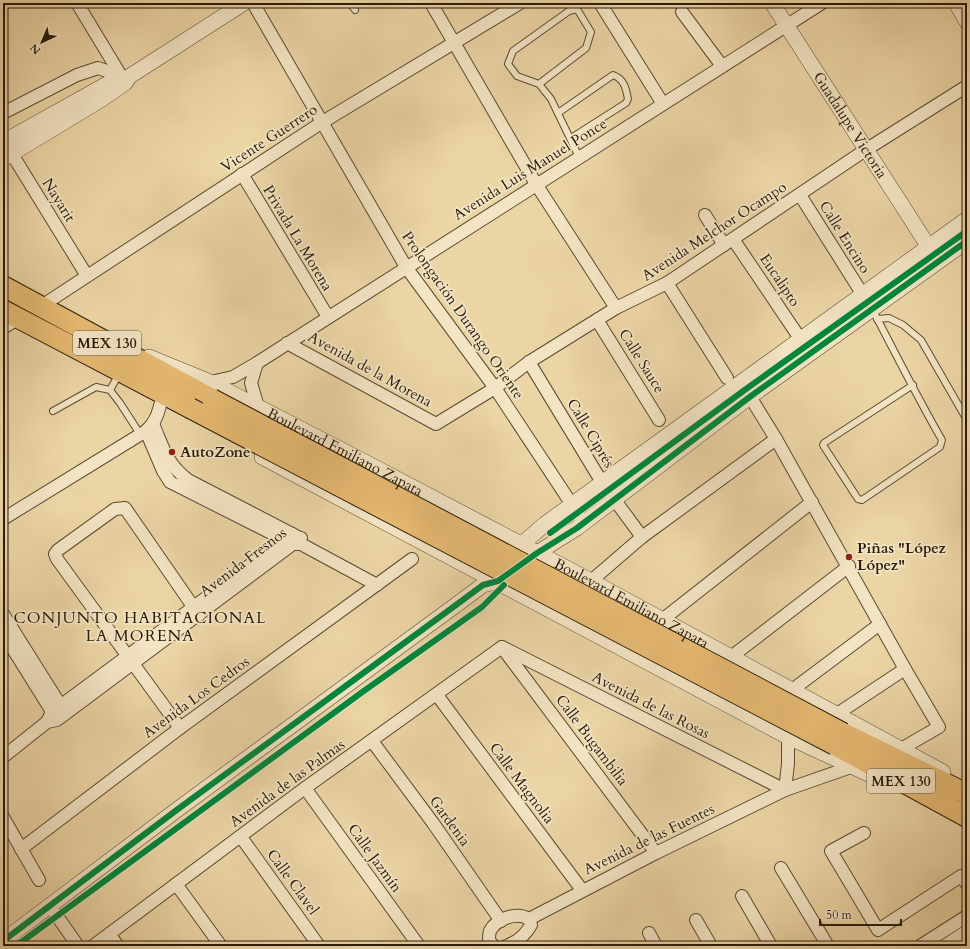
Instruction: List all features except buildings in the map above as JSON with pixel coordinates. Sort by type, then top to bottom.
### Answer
[{"type":"main road","name":"Boulevard Emiliano Zapata","points":[[3,286],[117,348],[211,390],[839,739]]},
{"type":"main road","name":"Boulevard Emiliano Zapata","points":[[8,318],[121,372],[839,739]]},
{"type":"main road","name":"MEX 130","points":[[839,739],[967,794]]},
{"type":"main road","name":"MEX 130","points":[[839,739],[967,817]]},
{"type":"street","points":[[77,3],[125,78]]},
{"type":"street","points":[[4,141],[125,78],[244,3]]},
{"type":"street","name":"Prolongación Durango Oriente","points":[[253,3],[321,123],[406,267],[495,388],[584,523]]},
{"type":"street","points":[[431,3],[536,184],[616,308]]},
{"type":"street","name":"Vicente Guerrero","points":[[40,307],[321,123],[520,3]]},
{"type":"street","points":[[600,3],[663,104]]},
{"type":"street","name":"Guadalupe Victoria","points":[[772,3],[938,261]]},
{"type":"street","name":"Avenida Luis Manuel Ponce","points":[[211,390],[257,363],[822,3]]},
{"type":"street","points":[[956,3],[967,22]]},
{"type":"street","points":[[682,12],[722,66]]},
{"type":"street","points":[[3,113],[77,75],[98,68],[125,78]]},
{"type":"street","points":[[7,157],[102,99],[125,78]]},
{"type":"street","name":"Avenida Melchor Ocampo","points":[[436,424],[495,388],[530,362],[616,308],[667,283],[867,149],[967,86]]},
{"type":"street","name":"Nayarit","points":[[4,141],[7,157],[87,276]]},
{"type":"street","name":"Privada La Morena","points":[[242,174],[328,317]]},
{"type":"street","name":"Calle Encino","points":[[800,195],[863,295]]},
{"type":"street","name":"Eucalipto","points":[[705,215],[729,242],[801,340]]},
{"type":"street","points":[[489,581],[522,544],[544,524],[572,506],[967,219]]},
{"type":"street","points":[[3,941],[178,809],[489,581],[584,523],[810,353],[874,314],[938,261],[967,241]]},
{"type":"street","points":[[667,283],[727,378]]},
{"type":"street","points":[[863,295],[874,314]]},
{"type":"street","name":"Calle Sauce","points":[[597,320],[659,420]]},
{"type":"street","points":[[801,340],[810,353]]},
{"type":"street","name":"Avenida de la Morena","points":[[288,343],[436,424]]},
{"type":"street","name":"Calle Ciprés","points":[[530,362],[602,484],[615,499],[642,537]]},
{"type":"street","points":[[257,363],[251,383],[258,407]]},
{"type":"street","points":[[741,382],[776,439],[849,566],[905,669],[939,726],[901,749]]},
{"type":"street","name":"Boulevard Emiliano Zapata","points":[[211,390],[258,407],[522,544],[943,772],[967,788]]},
{"type":"street","points":[[3,519],[146,430],[158,415],[163,394]]},
{"type":"street","name":"Boulevard Emiliano Zapata","points":[[163,394],[181,414],[489,581],[788,737],[851,767],[967,817]]},
{"type":"street","points":[[146,430],[163,471],[170,482],[294,540],[377,585]]},
{"type":"street","points":[[591,581],[642,537],[776,439]]},
{"type":"street","points":[[662,620],[812,502]]},
{"type":"street","points":[[180,728],[57,560],[55,554],[58,550],[115,509],[125,508],[196,611]]},
{"type":"street","name":"Avenida Fresnos","points":[[3,757],[57,714],[294,540]]},
{"type":"street","name":"Avenida Los Cedros","points":[[21,849],[180,728],[412,559]]},
{"type":"street","points":[[731,657],[849,566]]},
{"type":"street","points":[[3,614],[57,714]]},
{"type":"street","points":[[792,690],[880,624]]},
{"type":"street","points":[[3,633],[57,714]]},
{"type":"street","name":"Avenida de las Palmas","points":[[93,946],[305,788],[502,647]]},
{"type":"street","name":"Avenida de las Rosas","points":[[502,647],[785,790]]},
{"type":"street","name":"Calle Bugambilia","points":[[502,647],[656,853]]},
{"type":"street","points":[[837,714],[905,669]]},
{"type":"street","name":"Calle Magnolia","points":[[436,695],[582,890]]},
{"type":"street","points":[[785,790],[788,764],[788,737]]},
{"type":"street","name":"Gardenia","points":[[372,741],[433,823],[501,921]]},
{"type":"street","name":"Avenida de las Fuentes","points":[[529,919],[582,890],[785,790],[851,767]]},
{"type":"street","name":"Calle Jazmín","points":[[305,788],[419,946]]},
{"type":"street","points":[[3,817],[39,880]]},
{"type":"street","points":[[864,833],[831,851],[878,930],[961,876],[967,884]]},
{"type":"street","name":"Calle Clavel","points":[[241,837],[319,946]]},
{"type":"street","points":[[781,868],[828,946]]},
{"type":"street","points":[[176,884],[221,946]]},
{"type":"street","points":[[742,896],[771,946]]},
{"type":"street","points":[[50,906],[78,946]]},
{"type":"street","points":[[488,944],[490,932],[501,921],[517,915],[523,915],[529,919],[531,925],[520,943],[506,946]]},
{"type":"street","points":[[920,946],[967,916]]},
{"type":"street","points":[[696,920],[711,946]]},
{"type":"street","points":[[944,946],[967,931]]},
{"type":"street","points":[[648,933],[656,946]]},
{"type":"street","points":[[109,934],[118,946]]},
{"type":"lane","points":[[350,3],[355,10]]},
{"type":"lane","points":[[538,84],[586,48],[591,32],[577,10],[569,11],[513,51],[508,64],[517,76],[538,84],[551,99],[579,157]]},
{"type":"lane","points":[[558,113],[613,74],[620,77],[625,85],[628,98],[626,103],[571,138]]},
{"type":"lane","points":[[874,314],[913,385],[942,440],[940,447],[862,500],[858,499],[823,445],[913,385]]},
{"type":"lane","points":[[874,314],[889,318],[903,325],[921,340],[967,420]]},
{"type":"lane","points":[[110,390],[121,372]]},
{"type":"lane","points":[[53,411],[96,387],[110,390],[120,403],[146,430]]},
{"type":"cycle path","points":[[550,533],[746,389],[967,231]]},
{"type":"cycle path","points":[[3,941],[178,809],[483,585],[498,581],[537,553],[577,528],[751,396],[967,241]]},
{"type":"cycle path","points":[[16,946],[361,693],[482,607],[504,585]]},
{"type":"place","name":"AutoZone","points":[[172,452]]},
{"type":"place","name":"Piñas \"López López\"","points":[[849,557]]},
{"type":"district","name":"CONJUNTO HABITACIONAL LA MORENA","points":[[140,626]]}]
